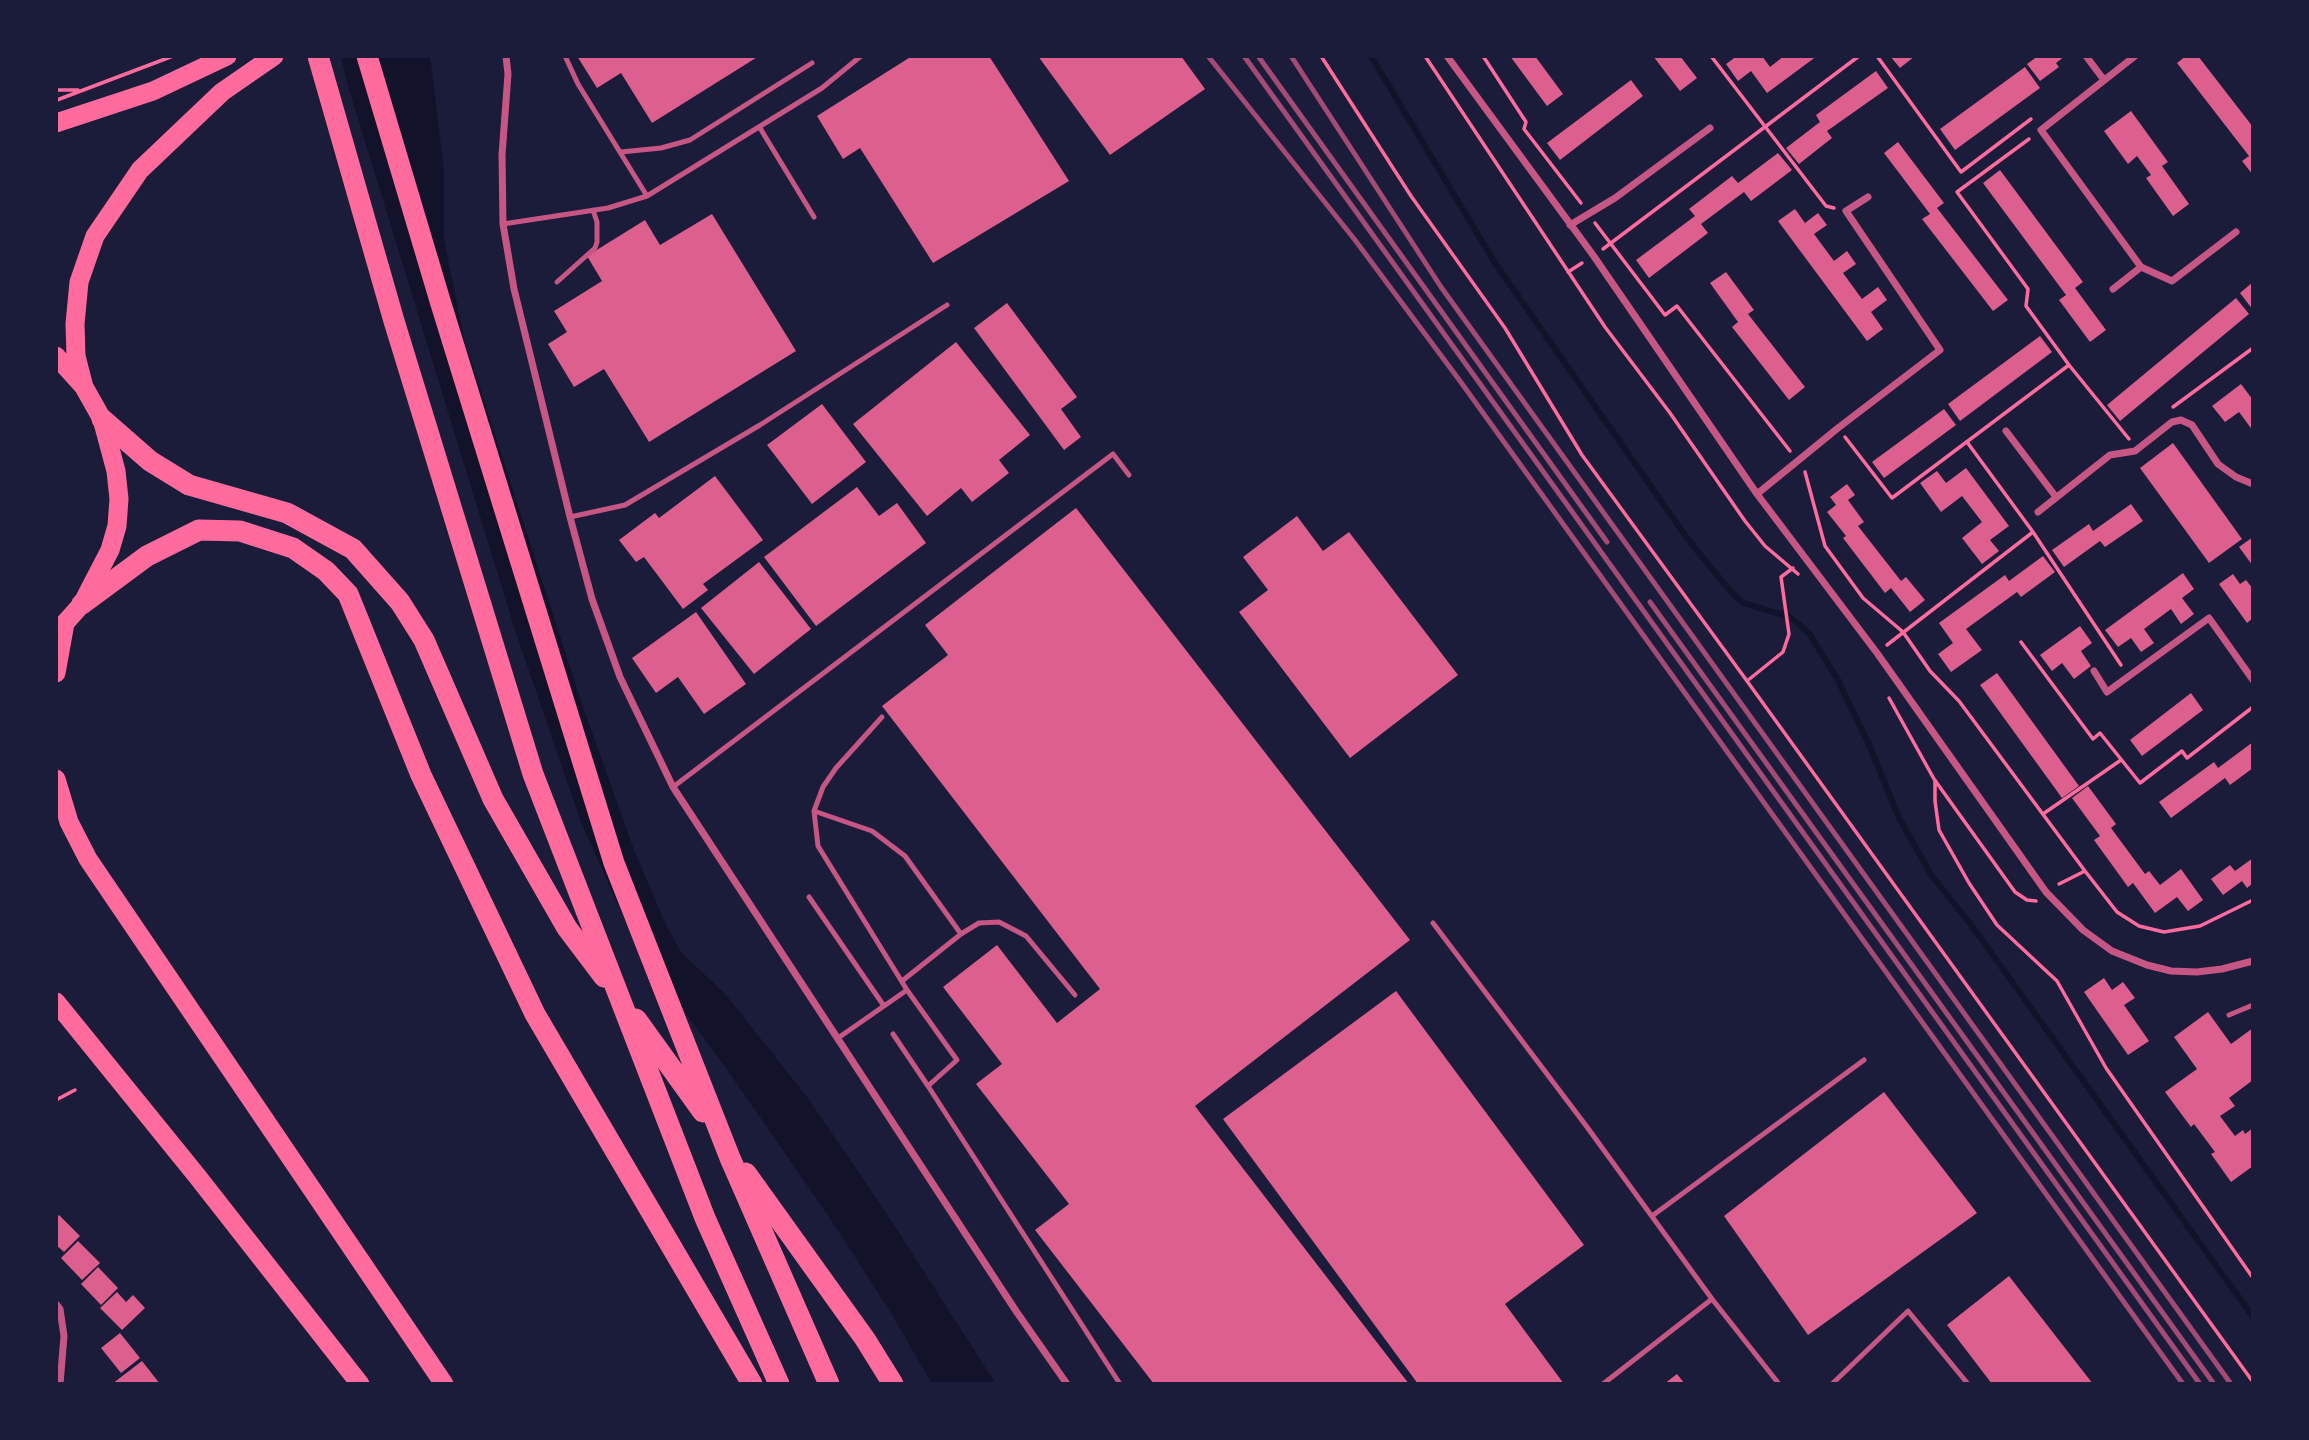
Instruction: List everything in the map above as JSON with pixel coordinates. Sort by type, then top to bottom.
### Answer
[{"type":"highway","points":[[56,123],[153,91],[227,56]]},
{"type":"highway","points":[[84,387],[76,356],[75,324],[79,282],[95,236],[140,170],[222,92],[274,56]]},
{"type":"highway","points":[[318,56],[394,321],[533,774],[705,1218],[779,1384]]},
{"type":"highway","points":[[367,56],[614,863],[730,1158],[829,1384]]},
{"type":"highway","points":[[56,356],[84,387],[102,419],[116,471],[119,499],[117,526],[110,551],[82,604]]},
{"type":"highway","points":[[102,419],[150,461],[190,485],[287,513],[353,549],[400,602],[424,640],[493,799],[568,928],[865,1339],[893,1384]]},
{"type":"highway","points":[[56,673],[60,626],[82,604],[147,556],[199,530],[240,531],[293,548],[326,571],[348,594],[421,775],[535,1014],[752,1384]]},
{"type":"highway","points":[[56,779],[69,821],[88,859],[444,1384]]},
{"type":"highway","points":[[56,1002],[180,1154],[360,1384]]},
{"type":"street","points":[[506,56],[508,74],[502,155],[503,224],[514,289],[592,599],[620,677],[673,787],[1016,1311],[1067,1384]]},
{"type":"street","points":[[1447,56],[1593,255],[1757,494],[1877,653],[2036,881],[2083,930],[2126,958],[2171,971],[2197,972],[2253,961]]},
{"type":"street","points":[[2086,56],[2104,80]]},
{"type":"street","points":[[2135,56],[2041,130],[2141,267],[2172,281],[2236,232]]},
{"type":"street","points":[[1570,225],[1615,198],[1710,128]]},
{"type":"street","points":[[1757,494],[1940,350],[1846,212],[1868,197]]},
{"type":"street","points":[[2113,289],[2141,267]]},
{"type":"street","points":[[2038,512],[2110,455],[2135,451],[2172,422],[2182,420],[2192,425],[2218,464],[2236,477],[2253,484]]},
{"type":"street","points":[[2006,430],[2056,497]]},
{"type":"street","points":[[2094,671],[2107,692],[2209,618],[2253,680]]},
{"type":"street","points":[[56,1304],[60,1308],[64,1336],[60,1384]]},
{"type":"lane","points":[[565,56],[578,84],[647,195]]},
{"type":"lane","points":[[503,224],[622,205],[647,195],[822,88],[861,56]]},
{"type":"lane","points":[[621,152],[661,148],[690,140],[812,63]]},
{"type":"lane","points":[[760,128],[814,217]]},
{"type":"lane","points":[[557,282],[595,248],[597,222],[593,210]]},
{"type":"lane","points":[[570,517],[625,505],[760,425],[947,304]]},
{"type":"lane","points":[[673,787],[1113,454],[1129,475]]},
{"type":"lane","points":[[882,717],[836,768],[823,788],[814,811],[818,846],[907,990],[957,1060],[928,1086]]},
{"type":"lane","points":[[814,811],[872,831],[905,856],[961,934]]},
{"type":"lane","points":[[809,897],[884,1006]]},
{"type":"lane","points":[[902,981],[979,923],[999,922],[1026,936],[1075,995]]},
{"type":"lane","points":[[1433,923],[1779,1384]]},
{"type":"lane","points":[[838,1038],[907,990]]},
{"type":"lane","points":[[2229,1015],[2253,1005]]},
{"type":"lane","points":[[892,1034],[1120,1384]]},
{"type":"lane","points":[[1652,1216],[1864,1060]]},
{"type":"lane","points":[[1603,1384],[1712,1298]]},
{"type":"lane","points":[[1832,1384],[1908,1311],[1968,1384]]},
{"type":"path","points":[[56,100],[173,56]]},
{"type":"path","points":[[1321,56],[1411,196],[1505,328],[1581,455],[2253,1382]]},
{"type":"path","points":[[1711,56],[1826,206],[1846,212]]},
{"type":"path","points":[[1568,272],[1610,245],[1858,56]]},
{"type":"path","points":[[1877,56],[1961,172],[2030,118],[2041,130],[1957,192],[2028,289],[2026,306],[2135,451]]},
{"type":"path","points":[[56,90],[83,89]]},
{"type":"path","points":[[2163,415],[2253,348]]},
{"type":"path","points":[[1838,428],[1892,498],[2069,365]]},
{"type":"path","points":[[1967,443],[2033,532],[2128,677]]},
{"type":"path","points":[[1877,653],[2033,532],[2038,512]]},
{"type":"path","points":[[1747,681],[1783,652],[1789,634],[1781,577],[1807,559]]},
{"type":"path","points":[[2021,642],[2093,739],[2101,733],[2140,783],[2182,751],[2187,758],[2253,708]]},
{"type":"path","points":[[2043,814],[2121,760]]},
{"type":"path","points":[[1934,779],[1939,830],[1969,883],[1997,925],[2057,981],[2106,1068],[2253,1278]]},
{"type":"path","points":[[56,1100],[75,1090]]},
{"type":"shaded area","points":[[341,56],[430,56],[444,171],[444,240],[464,339],[582,704],[634,850],[666,925],[681,952],[726,995],[807,1097],[883,1208],[996,1384],[932,1384],[838,1230],[726,1068],[637,947],[581,822],[516,633]]},
{"type":"building","points":[[577,56],[759,56],[652,123],[621,73],[597,88]]},
{"type":"building","points":[[912,56],[989,56],[1069,181],[933,263],[860,148],[843,159],[817,116]]},
{"type":"building","points":[[1038,56],[1181,56],[1205,89],[1110,155]]},
{"type":"building","points":[[1510,56],[1535,56],[1563,94],[1547,106]]},
{"type":"building","points":[[1653,56],[1680,56],[1697,78],[1680,91]]},
{"type":"building","points":[[1737,56],[1762,56],[1770,67],[1784,56],[1817,56],[1767,93],[1751,71],[1738,81],[1726,64]]},
{"type":"building","points":[[1890,56],[1915,56],[1900,68]]},
{"type":"building","points":[[2038,56],[2065,56],[2056,63],[2059,67],[2040,81],[2027,64]]},
{"type":"building","points":[[2186,56],[2198,56],[2253,127],[2253,175],[2242,161],[2249,156],[2177,63]]},
{"type":"building","points":[[2025,67],[2040,88],[1955,150],[1940,129]]},
{"type":"building","points":[[1876,71],[1888,88],[1827,131],[1832,138],[1799,164],[1786,148],[1820,122],[1816,115]]},
{"type":"building","points":[[1631,80],[1643,96],[1560,160],[1547,143]]},
{"type":"building","points":[[2131,111],[2168,162],[2162,166],[2189,204],[2173,216],[2146,178],[2151,175],[2137,156],[2128,164],[2104,131]]},
{"type":"building","points":[[1898,142],[1944,203],[1937,208],[2008,300],[1993,311],[1922,219],[1930,214],[1884,153]]},
{"type":"building","points":[[1778,153],[1792,170],[1751,201],[1744,192],[1701,224],[1708,233],[1649,278],[1636,260],[1695,216],[1689,209],[1732,176],[1738,183]]},
{"type":"building","points":[[2000,170],[2083,282],[2075,288],[2106,330],[2090,342],[2059,300],[2066,295],[1983,183]]},
{"type":"building","points":[[1795,209],[1805,223],[1818,213],[1827,225],[1814,234],[1834,261],[1847,251],[1856,264],[1843,273],[1862,299],[1878,287],[1887,300],[1871,312],[1883,329],[1867,341],[1778,221]]},
{"type":"building","points":[[712,214],[796,351],[649,442],[604,369],[574,387],[548,344],[567,332],[554,311],[602,281],[587,256],[645,220],[660,245]]},
{"type":"building","points":[[1726,272],[1754,310],[1748,314],[1805,387],[1789,400],[1732,327],[1738,322],[1710,283]]},
{"type":"building","points":[[2253,282],[2253,310],[2240,293]]},
{"type":"building","points":[[2236,298],[2249,314],[2120,421],[2107,405]]},
{"type":"building","points":[[1007,303],[1077,397],[1061,409],[1081,437],[1064,450],[974,328]]},
{"type":"building","points":[[2040,336],[2052,352],[1960,421],[1948,404]]},
{"type":"building","points":[[956,342],[1030,435],[999,460],[1009,473],[972,502],[961,488],[927,516],[853,424]]},
{"type":"building","points":[[2241,384],[2253,400],[2253,431],[2239,412],[2225,422],[2212,406]]},
{"type":"building","points":[[822,404],[866,462],[812,504],[767,445]]},
{"type":"building","points":[[1944,409],[1956,425],[1884,478],[1872,462]]},
{"type":"building","points":[[2173,443],[2242,539],[2209,563],[2140,468]]},
{"type":"building","points":[[1966,468],[2009,526],[1990,540],[1999,551],[1982,564],[1962,538],[1982,522],[1962,496],[1941,512],[1920,483],[1937,471],[1946,483]]},
{"type":"building","points":[[715,476],[763,540],[703,584],[708,590],[683,609],[644,557],[636,562],[619,540],[655,513],[659,518]]},
{"type":"building","points":[[1847,484],[1855,495],[1848,500],[1864,522],[1858,526],[1901,581],[1906,577],[1925,600],[1910,612],[1891,588],[1885,593],[1843,538],[1846,536],[1827,512],[1836,505],[1830,497]]},
{"type":"building","points":[[857,487],[879,516],[897,503],[926,543],[816,626],[764,557]]},
{"type":"building","points":[[2131,504],[2143,521],[2105,547],[2100,541],[2064,567],[2052,550],[2089,524],[2093,531]]},
{"type":"building","points":[[1076,508],[1410,940],[1195,1106],[1409,1384],[1154,1384],[1035,1230],[1069,1204],[976,1084],[1002,1064],[943,987],[997,945],[1057,1023],[1100,989],[882,706],[948,655],[925,625]]},
{"type":"building","points":[[1297,516],[1323,551],[1349,532],[1458,675],[1350,758],[1239,612],[1268,590],[1243,557]]},
{"type":"building","points":[[2253,537],[2253,566],[2239,547]]},
{"type":"building","points":[[2043,556],[2055,572],[2021,597],[2017,592],[1966,629],[1982,650],[1951,672],[1938,654],[1953,643],[1939,623],[2005,575],[2009,581]]},
{"type":"building","points":[[759,562],[811,629],[754,674],[701,608]]},
{"type":"building","points":[[2183,573],[2194,589],[2182,598],[2194,614],[2181,624],[2171,609],[2144,629],[2154,643],[2141,652],[2131,638],[2118,647],[2105,630]]},
{"type":"building","points":[[2233,574],[2240,584],[2246,580],[2253,589],[2253,618],[2247,623],[2219,584]]},
{"type":"building","points":[[696,612],[746,684],[704,714],[678,677],[656,693],[632,658]]},
{"type":"building","points":[[2080,626],[2092,643],[2081,651],[2091,666],[2074,679],[2062,663],[2052,671],[2040,655]]},
{"type":"building","points":[[1997,673],[2079,786],[2062,798],[1980,685]]},
{"type":"building","points":[[2191,693],[2203,710],[2142,756],[2130,740]]},
{"type":"building","points":[[2253,742],[2253,768],[2230,785],[2225,778],[2171,818],[2159,802],[2214,762],[2218,768]]},
{"type":"building","points":[[2088,786],[2116,824],[2111,828],[2145,874],[2149,871],[2160,885],[2181,869],[2203,900],[2188,911],[2177,897],[2155,913],[2133,883],[2128,887],[2094,840],[2100,836],[2072,798]]},
{"type":"building","points":[[2253,858],[2253,883],[2247,888],[2242,881],[2223,895],[2211,879],[2230,865],[2235,871]]},
{"type":"building","points":[[2104,978],[2112,990],[2123,982],[2135,998],[2124,1005],[2149,1041],[2128,1055],[2084,992]]},
{"type":"building","points":[[1396,991],[1584,1245],[1505,1304],[1564,1384],[1418,1384],[1223,1119]]},
{"type":"building","points":[[2208,1012],[2231,1044],[2253,1028],[2253,1080],[2229,1098],[2235,1106],[2220,1116],[2235,1136],[2243,1130],[2245,1134],[2253,1128],[2253,1166],[2231,1182],[2211,1154],[2215,1152],[2194,1124],[2191,1127],[2165,1092],[2197,1069],[2174,1037]]},
{"type":"building","points":[[1884,1092],[1977,1213],[1808,1335],[1724,1216]]},
{"type":"building","points":[[59,1215],[80,1236],[64,1252],[56,1245],[56,1218]]},
{"type":"building","points":[[78,1241],[100,1263],[82,1280],[61,1258]]},
{"type":"building","points":[[98,1267],[118,1288],[101,1305],[81,1284]]},
{"type":"building","points":[[2009,1276],[2093,1384],[1992,1384],[1947,1325]]},
{"type":"building","points":[[117,1292],[126,1302],[133,1295],[145,1308],[122,1330],[100,1308]]},
{"type":"building","points":[[120,1333],[140,1358],[121,1373],[101,1348]]},
{"type":"building","points":[[142,1361],[160,1384],[112,1384]]},
{"type":"building","points":[[1677,1374],[1685,1384],[1664,1384]]},
{"type":"waterway","points":[[1371,56],[1495,263],[1687,538],[1743,603],[1790,617],[1809,633],[1838,680],[1870,747],[1899,818],[1932,876],[1972,926],[2253,1317]]},
{"type":"railway","points":[[1208,56],[1355,240],[1460,381],[2183,1384]]},
{"type":"railway","points":[[1244,56],[2200,1384]]},
{"type":"railway","points":[[1258,56],[1607,542]]},
{"type":"railway","points":[[1291,56],[1441,287],[2231,1384]]},
{"type":"railway","points":[[1650,602],[2214,1384]]}]
